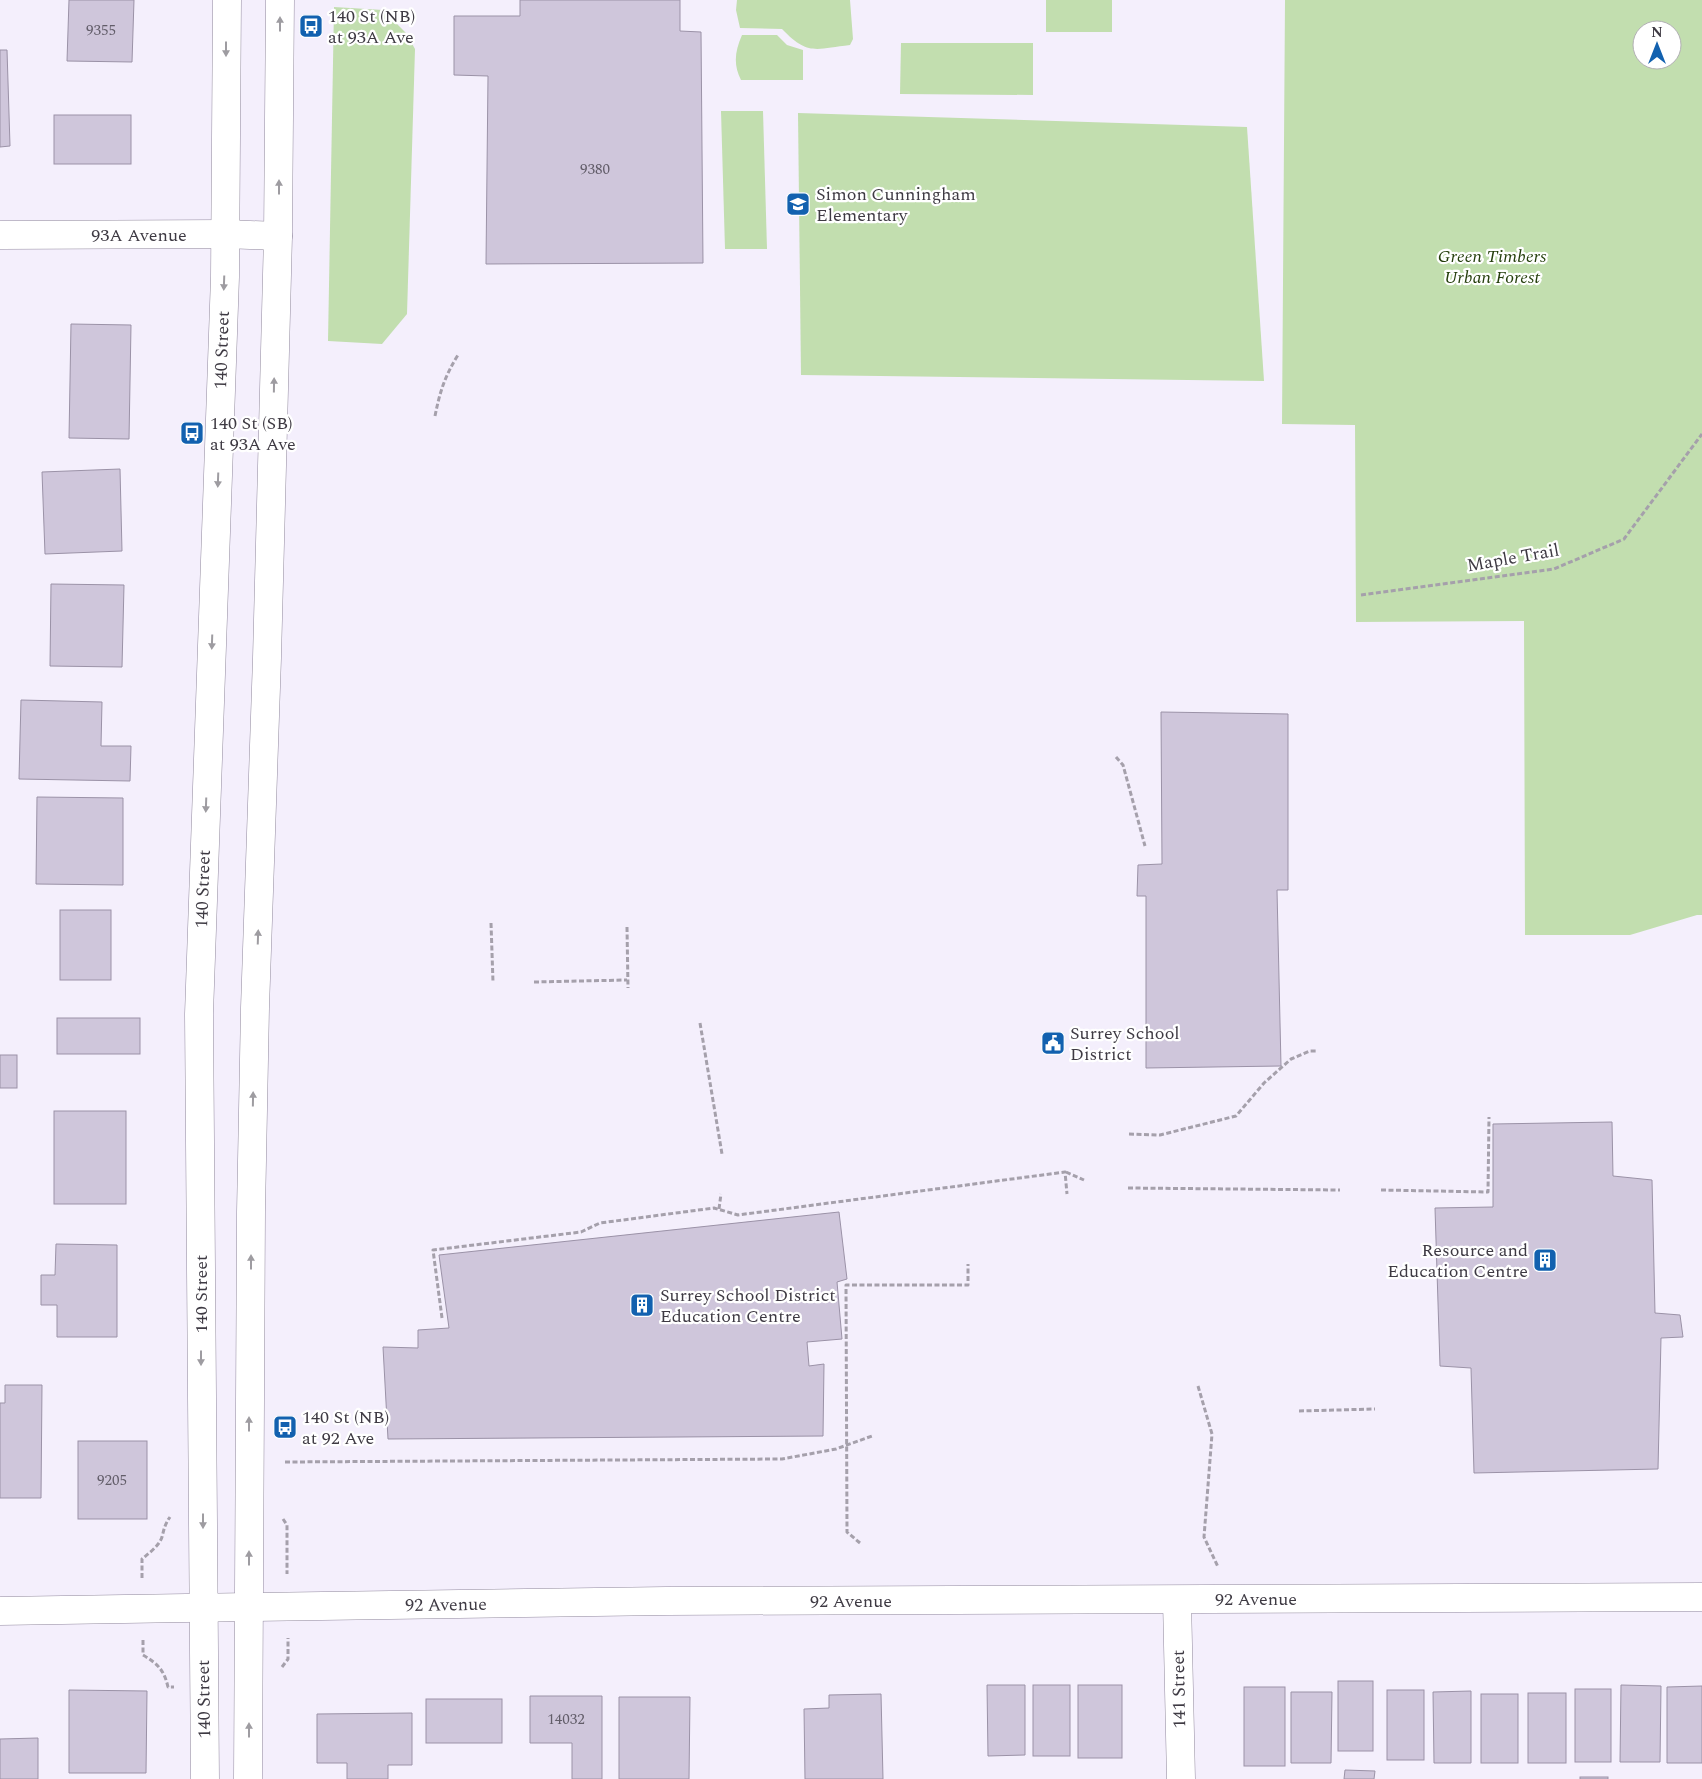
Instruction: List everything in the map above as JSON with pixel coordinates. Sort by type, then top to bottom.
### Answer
[{"type":"main road","name":"140 Street","points":[[205,1779],[199,1014],[226,234],[227,0]]},
{"type":"main road","points":[[248,1779],[251,1212],[278,236],[280,0]]},
{"type":"main road","name":"93A Avenue","points":[[0,235],[226,234],[278,236]]},
{"type":"main road","name":"92 Avenue","points":[[0,1611],[666,1601],[1702,1597]]},
{"type":"main road","name":"141 Street","points":[[1177,1600],[1180,1779]]},
{"type":"path","points":[[435,416],[440,391],[448,370],[458,355]]},
{"type":"path","name":"Maple Trail","points":[[1361,595],[1554,569],[1624,540],[1702,434]]},
{"type":"path","points":[[1116,757],[1123,765],[1145,846]]},
{"type":"path","points":[[491,923],[493,982]]},
{"type":"path","points":[[627,927],[628,988]]},
{"type":"path","points":[[534,982],[628,980]]},
{"type":"path","points":[[700,1023],[722,1154]]},
{"type":"path","points":[[1129,1134],[1160,1135],[1236,1116],[1264,1082],[1291,1059],[1310,1051],[1316,1051]]},
{"type":"path","points":[[1381,1190],[1488,1192],[1489,1117]]},
{"type":"path","points":[[1065,1172],[1068,1194]]},
{"type":"path","points":[[442,1318],[433,1250],[581,1232],[600,1223],[714,1208],[738,1215],[1065,1172],[1084,1180]]},
{"type":"path","points":[[1128,1188],[1340,1190]]},
{"type":"path","points":[[719,1209],[721,1194]]},
{"type":"path","points":[[860,1543],[846,1532],[846,1285],[968,1285],[968,1264]]},
{"type":"path","points":[[1198,1386],[1212,1434],[1204,1537],[1220,1571]]},
{"type":"path","points":[[1299,1411],[1375,1409]]},
{"type":"path","points":[[286,1462],[782,1460],[845,1446],[872,1436]]},
{"type":"path","points":[[287,1525],[287,1557]]},
{"type":"path","points":[[142,1578],[142,1559],[162,1539],[164,1526]]},
{"type":"path","points":[[144,1640],[144,1655],[155,1662],[166,1675],[168,1687]]},
{"type":"green space","points":[[737,0],[850,0],[853,39],[850,45],[813,49],[791,38],[782,29],[740,28],[736,10]]},
{"type":"green space","points":[[1046,0],[1112,0],[1112,32],[1046,32]]},
{"type":"green space","name":"Green Timbers Urban Forest","points":[[1285,0],[1702,0],[1702,915],[1630,935],[1525,935],[1524,621],[1356,622],[1355,425],[1282,424]]},
{"type":"green space","points":[[334,7],[383,10],[406,33],[415,49],[407,314],[382,344],[328,341]]},
{"type":"green space","points":[[742,35],[777,35],[787,45],[803,50],[803,80],[741,80],[738,74],[736,58]]},
{"type":"green space","points":[[901,43],[1033,43],[1033,95],[900,94]]},
{"type":"green space","points":[[721,111],[763,111],[767,249],[725,249]]},
{"type":"green space","points":[[798,113],[1247,127],[1264,381],[801,375]]},
{"type":"building","points":[[69,0],[134,0],[132,62],[67,61]]},
{"type":"building","points":[[520,0],[680,0],[680,31],[701,32],[703,263],[486,264],[488,76],[454,75],[454,16],[520,16]]},
{"type":"building","points":[[0,50],[7,50],[10,146],[0,147]]},
{"type":"building","points":[[54,115],[131,115],[131,164],[54,164]]},
{"type":"building","points":[[71,324],[131,325],[129,439],[69,438]]},
{"type":"building","points":[[120,469],[122,551],[45,554],[42,472]]},
{"type":"building","points":[[51,584],[124,585],[122,667],[50,666]]},
{"type":"building","points":[[21,700],[102,702],[101,746],[131,746],[130,781],[19,779]]},
{"type":"building","points":[[1161,712],[1288,714],[1288,890],[1277,890],[1281,1066],[1146,1068],[1146,896],[1137,896],[1138,865],[1162,864]]},
{"type":"building","points":[[37,797],[123,798],[123,885],[36,884]]},
{"type":"building","points":[[60,910],[111,910],[111,980],[60,980]]},
{"type":"building","points":[[57,1018],[140,1018],[140,1054],[57,1054]]},
{"type":"building","points":[[0,1055],[17,1055],[17,1088],[0,1088]]},
{"type":"building","points":[[54,1111],[126,1111],[126,1204],[54,1204]]},
{"type":"building","name":"Resource and Education Centre","points":[[1612,1122],[1613,1176],[1652,1180],[1655,1313],[1680,1315],[1683,1337],[1661,1338],[1658,1469],[1474,1473],[1471,1368],[1440,1366],[1435,1208],[1493,1207],[1493,1124]]},
{"type":"building","name":"Surrey School District Education Centre","points":[[839,1212],[847,1279],[837,1282],[842,1339],[807,1342],[809,1366],[824,1364],[823,1436],[388,1439],[383,1347],[418,1348],[418,1330],[449,1328],[439,1255]]},
{"type":"building","points":[[56,1244],[117,1245],[117,1337],[57,1337],[57,1305],[41,1305],[41,1275],[55,1275]]},
{"type":"building","points":[[5,1385],[42,1385],[41,1498],[0,1498],[0,1403],[5,1403]]},
{"type":"building","points":[[78,1441],[147,1441],[147,1519],[78,1519]]},
{"type":"building","points":[[1338,1681],[1373,1681],[1373,1751],[1338,1751]]},
{"type":"building","points":[[987,1685],[1025,1685],[1025,1755],[988,1756]]},
{"type":"building","points":[[1033,1685],[1070,1685],[1070,1756],[1033,1756]]},
{"type":"building","points":[[1078,1685],[1122,1685],[1122,1758],[1078,1758]]},
{"type":"building","points":[[1621,1685],[1661,1686],[1660,1762],[1620,1762]]},
{"type":"building","points":[[1702,1686],[1702,1763],[1667,1763],[1667,1687]]},
{"type":"building","points":[[1244,1687],[1285,1687],[1285,1766],[1244,1766]]},
{"type":"building","points":[[1575,1689],[1611,1689],[1611,1762],[1575,1762]]},
{"type":"building","points":[[69,1690],[147,1691],[146,1773],[69,1773]]},
{"type":"building","points":[[1387,1690],[1424,1690],[1424,1760],[1387,1760]]},
{"type":"building","points":[[1471,1691],[1471,1763],[1434,1763],[1433,1692]]},
{"type":"building","points":[[1291,1692],[1332,1692],[1331,1763],[1291,1763]]},
{"type":"building","points":[[1528,1693],[1566,1693],[1566,1763],[1528,1763]]},
{"type":"building","points":[[881,1694],[883,1779],[805,1779],[804,1709],[829,1708],[829,1695]]},
{"type":"building","points":[[1481,1694],[1518,1694],[1518,1763],[1481,1763]]},
{"type":"building","points":[[530,1696],[602,1696],[602,1779],[572,1779],[572,1743],[530,1743]]},
{"type":"building","points":[[619,1697],[690,1697],[689,1779],[619,1779]]},
{"type":"building","points":[[426,1699],[502,1699],[502,1743],[426,1743]]},
{"type":"building","points":[[412,1713],[412,1765],[388,1765],[388,1779],[347,1779],[347,1763],[317,1763],[317,1714]]},
{"type":"building","points":[[38,1738],[38,1779],[0,1779],[0,1739]]},
{"type":"building","points":[[1345,1770],[1375,1771],[1374,1779],[1344,1779]]},
{"type":"building","points":[[1580,1777],[1608,1777],[1608,1779],[1580,1779]]},
{"type":"place","name":"140 St (NB) at 93A Ave","points":[[311,26]]},
{"type":"place","name":"Simon Cunningham Elementary","points":[[798,204]]},
{"type":"place","name":"140 St (SB) at 93A Ave","points":[[192,433]]},
{"type":"place","name":"Surrey School District","points":[[1053,1043]]},
{"type":"place","name":"Resource and Education Centre","points":[[1545,1260]]},
{"type":"place","name":"Surrey School District Education Centre","points":[[642,1305]]},
{"type":"place","name":"140 St (NB) at 92 Ave","points":[[285,1427]]}]
